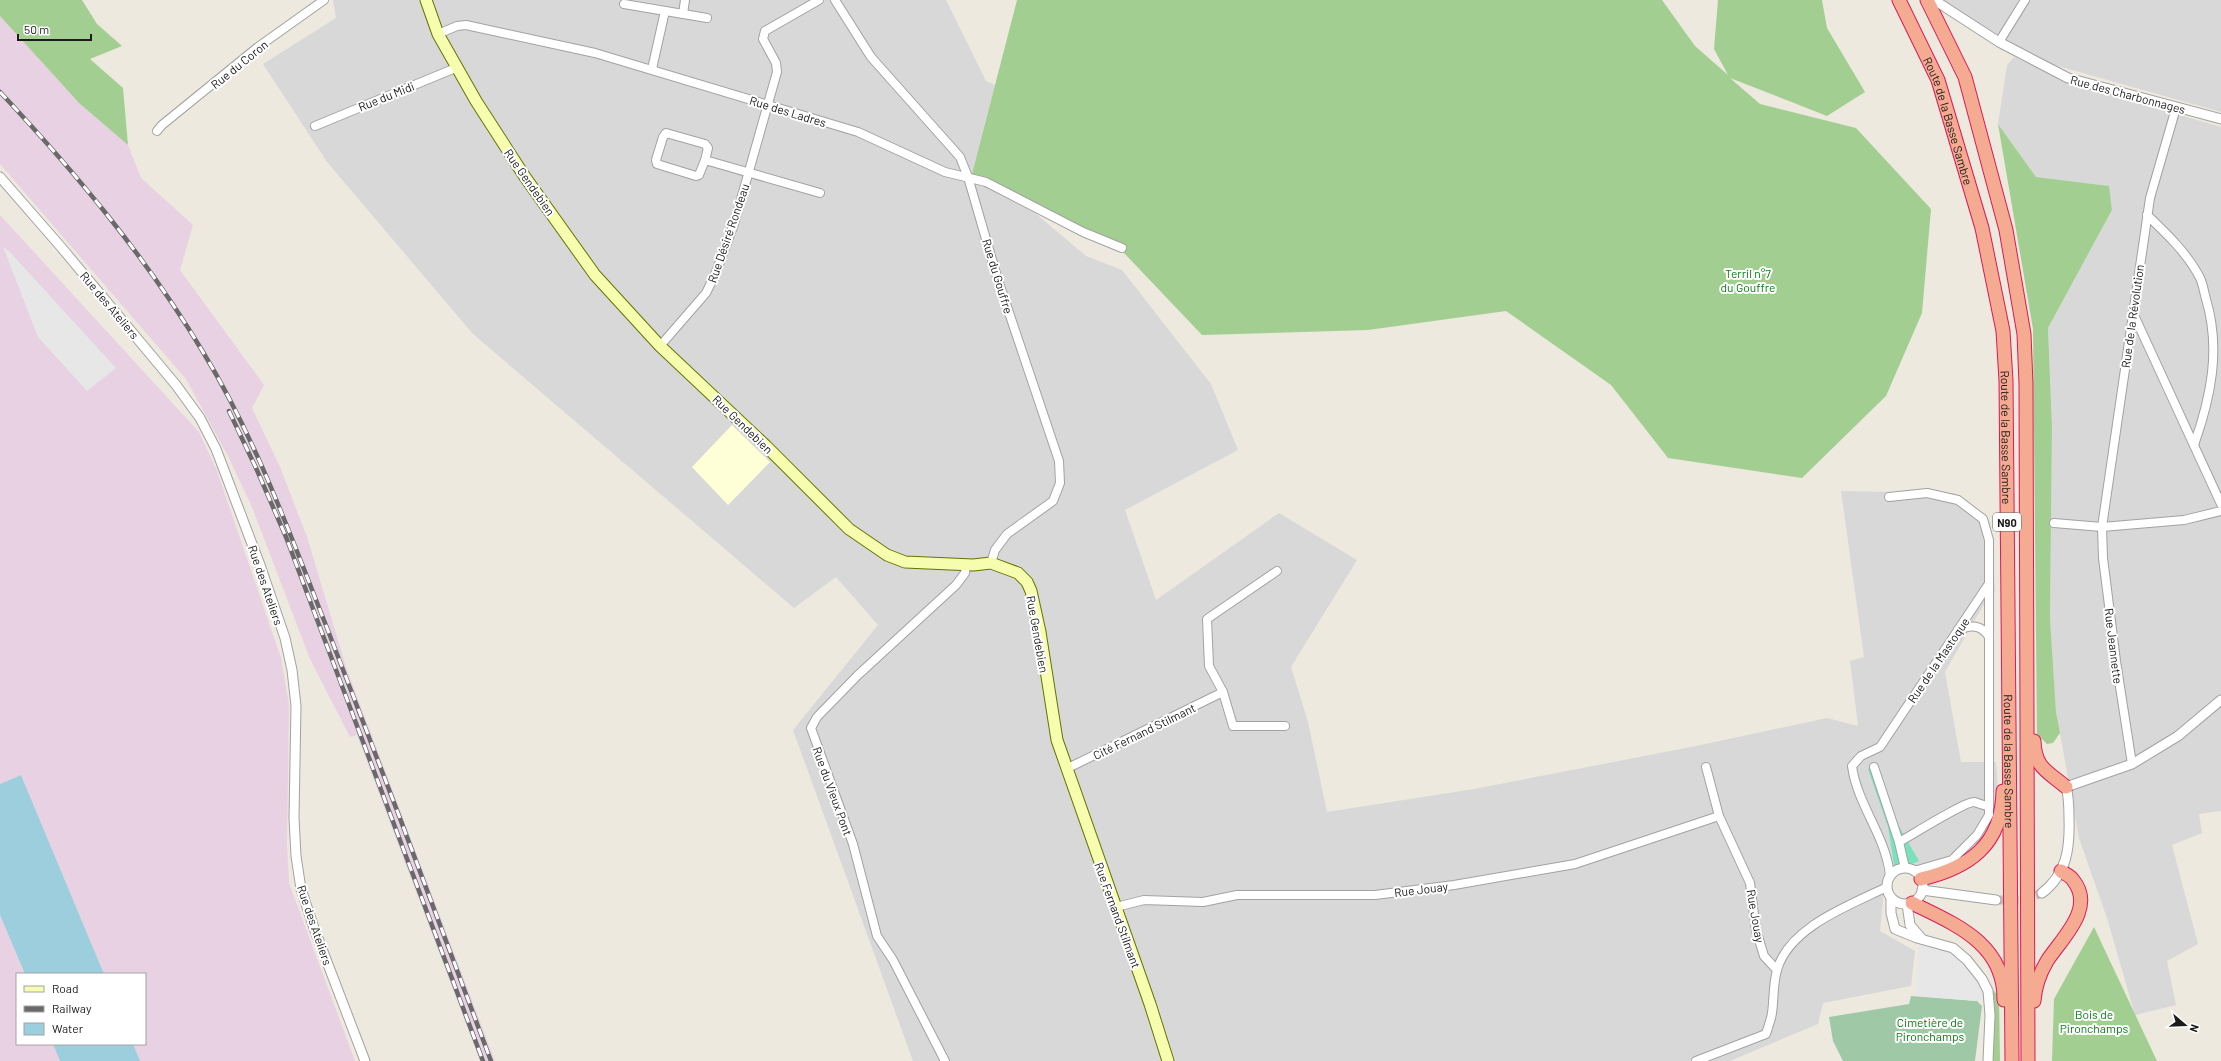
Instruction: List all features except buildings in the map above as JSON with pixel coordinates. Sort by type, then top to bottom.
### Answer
[{"type":"highway","name":"Route de la Basse Sambre","points":[[1899,0],[1938,80],[1982,228],[2003,331],[2006,381],[2012,1061]]},
{"type":"highway","name":"Route de la Basse Sambre","points":[[1927,0],[1965,76],[2006,230],[2024,334],[2026,384],[2028,1061]]},
{"type":"highway","points":[[2027,652],[2033,670],[2034,754],[2040,767],[2066,787]]},
{"type":"highway","points":[[1919,880],[1947,873],[1964,864],[1980,852],[1995,829],[2003,804],[2004,722],[2009,704]]},
{"type":"highway","points":[[2033,1061],[2034,991],[2046,962],[2080,911],[2082,898],[2074,880],[2061,871]]},
{"type":"highway","points":[[1909,903],[1970,932],[1986,948],[1999,970],[2004,991],[2004,1061]]},
{"type":"main road","name":"Rue Gendebien","points":[[426,0],[438,34],[476,101],[525,177],[595,275],[660,346],[766,446],[849,529],[887,555],[905,562],[966,564],[991,563],[1018,574],[1027,582],[1031,591],[1057,740],[1066,769]]},
{"type":"main road","name":"Rue Fernand Stilmant","points":[[1066,769],[1116,907],[1168,1061]]},
{"type":"street","name":"Rue du Coron","points":[[157,132],[162,125],[247,56],[324,0]]},
{"type":"street","points":[[683,14],[685,0]]},
{"type":"street","name":"Rue Désiré Rondeau","points":[[660,346],[706,293],[715,275],[734,224],[777,72],[776,63],[763,39],[765,31],[819,0]]},
{"type":"street","name":"Rue du Gouffre","points":[[835,0],[871,57],[960,157],[968,177],[997,277],[1056,450],[1060,472],[1060,483],[1053,501],[1007,534],[996,550],[991,563]]},
{"type":"street","name":"Rue des Charbonnages","points":[[1934,0],[1999,42],[2068,78],[2221,119]]},
{"type":"street","points":[[1999,42],[2025,0]]},
{"type":"street","points":[[624,4],[650,4],[665,11],[707,18]]},
{"type":"street","points":[[652,69],[665,11]]},
{"type":"street","name":"Rue des Ladres","points":[[438,34],[466,24],[595,53],[858,132],[945,172],[986,182],[1083,232],[1122,248]]},
{"type":"street","name":"Rue du Midi","points":[[315,126],[458,67]]},
{"type":"street","name":"Rue de la Révolution","points":[[2102,527],[2147,214],[2150,198],[2176,108]]},
{"type":"street","points":[[666,133],[705,144],[708,148],[705,160],[699,175],[696,176],[656,164],[663,137],[666,133]]},
{"type":"street","name":"Rue Désiré Rondeau","points":[[705,160],[748,174],[820,193]]},
{"type":"street","name":"Rue des Ateliers","points":[[0,177],[61,247],[176,386],[200,418],[216,449],[260,565],[285,638],[292,670],[296,706],[294,818],[296,856],[301,889],[314,928],[365,1061]]},
{"type":"street","points":[[2147,214],[2184,254],[2200,278],[2210,310],[2214,337],[2214,365],[2209,394],[2194,445]]},
{"type":"street","points":[[2133,312],[2221,504]]},
{"type":"street","points":[[1890,497],[1927,493],[1958,500],[1983,519],[1989,540],[1989,815],[1977,835],[1952,860],[1919,880]]},
{"type":"street","points":[[2054,523],[2102,527],[2184,520],[2221,511]]},
{"type":"street","name":"Rue Jeannette","points":[[2102,527],[2103,558],[2116,661],[2132,764]]},
{"type":"street","name":"Rue du Vieux Pont","points":[[945,1061],[893,960],[877,936],[853,844],[811,728],[817,717],[858,675],[956,585],[965,573],[966,564]]},
{"type":"street","points":[[1277,571],[1207,619],[1206,630],[1209,666],[1223,692],[1233,726],[1285,726]]},
{"type":"street","name":"Rue de la Mastoque","points":[[1890,877],[1882,845],[1869,812],[1854,784],[1852,766],[1861,756],[1880,747],[1988,585]]},
{"type":"street","points":[[1957,631],[1965,627],[1977,626],[1985,630],[1989,637]]},
{"type":"street","name":"Cité Fernand Stilmant","points":[[1066,769],[1223,692]]},
{"type":"street","points":[[2042,893],[2053,885],[2067,857],[2070,842],[2069,795],[2066,787],[2132,764],[2178,736],[2221,700]]},
{"type":"street","name":"Rue Jouay","points":[[1706,767],[1719,816],[1750,883],[1756,930],[1764,956],[1777,970]]},
{"type":"street","points":[[1874,767],[1899,842],[1905,868],[1919,880],[1996,900]]},
{"type":"street","points":[[1899,842],[1940,820],[1957,808],[1973,802],[1989,806]]},
{"type":"street","name":"Rue Jouay","points":[[1116,907],[1144,900],[1203,902],[1237,895],[1375,895],[1454,885],[1575,864],[1719,816]]},
{"type":"street","points":[[1905,868],[1898,870],[1890,877],[1887,887],[1891,898],[1891,913],[1896,929],[1952,948],[1961,954],[1972,965],[1986,986],[1988,992],[1990,1015],[1988,1061]]},
{"type":"street","points":[[1891,898],[1900,904],[1909,903],[1917,899],[1919,880]]},
{"type":"street","points":[[1696,1061],[1766,1034],[1772,1015],[1777,970],[1785,952],[1803,932],[1862,897],[1887,887]]},
{"type":"street","points":[[1909,903],[1910,924],[1922,939]]},
{"type":"shaded area","points":[[333,0],[946,0],[986,81],[995,85],[972,174],[1004,187],[1086,256],[1122,270],[1211,384],[1238,450],[1125,510],[1156,600],[1279,513],[1357,560],[1291,667],[1308,722],[1327,812],[1474,789],[1696,746],[1827,718],[1858,726],[1850,661],[1864,657],[1841,491],[1954,493],[1990,522],[1995,592],[1983,606],[1945,672],[1961,762],[1996,762],[2000,814],[1981,837],[1949,866],[1915,877],[1883,863],[1885,881],[1880,931],[1915,951],[1911,986],[1823,1003],[1818,1024],[1730,1061],[913,1061],[793,730],[878,625],[836,577],[794,608],[473,334],[327,162],[263,64],[336,18]]},
{"type":"shaded area","points":[[1939,0],[2221,0],[2221,112],[2047,63]]},
{"type":"shaded area","points":[[0,16],[79,103],[128,145],[141,178],[193,225],[180,270],[264,385],[252,408],[280,467],[307,537],[347,670],[495,1061],[480,1061],[357,735],[350,737],[310,659],[252,507],[228,456],[186,379],[0,164]]},
{"type":"shaded area","points":[[2014,57],[2076,85],[2221,127],[2221,811],[2199,814],[2202,833],[2172,845],[2198,944],[2167,961],[2176,1005],[2135,1015],[2107,918],[2079,838],[2056,712],[2050,618],[2052,427],[2048,328],[2112,210],[2108,186],[2036,177],[1998,124],[2007,65]]},
{"type":"shaded area","points":[[0,215],[199,432],[217,471],[281,658],[289,705],[287,843],[289,883],[355,1061],[140,1061],[133,1045],[146,1045],[146,973],[104,973],[21,775],[0,784]]},
{"type":"shaded area","points":[[3,247],[9,251],[116,368],[87,391],[38,337]]},
{"type":"shaded area","points":[[732,425],[770,462],[728,505],[692,467]]},
{"type":"shaded area","points":[[0,915],[25,973],[16,973],[16,1045],[53,1045],[60,1061],[0,1061]]},
{"type":"shaded area","points":[[1919,943],[1942,949],[1960,959],[1984,992],[1985,999],[1977,1001],[1915,996]]},
{"type":"green space","points":[[0,0],[82,0],[97,24],[122,46],[90,59],[123,88],[128,145],[79,103],[0,16]]},
{"type":"green space","name":"Terril n°7 du Gouffre","points":[[1017,0],[1662,0],[1695,46],[1728,75],[1714,49],[1718,0],[1822,0],[1827,28],[1865,92],[1827,116],[1730,78],[1760,104],[1856,128],[1931,209],[1922,313],[1886,396],[1802,478],[1668,458],[1611,385],[1506,311],[1368,330],[1202,335],[1124,253],[972,174]]},
{"type":"green space","points":[[1998,124],[2036,177],[2109,186],[2112,210],[2048,328],[2052,427],[2050,618],[2056,712],[2060,733],[2053,743],[2047,744],[2037,734],[2033,329]]},
{"type":"green space","points":[[1877,766],[1897,823],[1919,861],[1895,871],[1888,827],[1868,769]]},
{"type":"green space","name":"Bois de Pironchamps","points":[[2094,927],[2157,1061],[2052,1061],[2054,999]]},
{"type":"green space","points":[[1992,989],[1999,996],[2000,1061],[1992,1061],[1995,1009]]},
{"type":"green space","name":"Cimetière de Pironchamps","points":[[1911,996],[1977,1001],[1982,1006],[1975,1061],[1843,1061],[1833,1041],[1829,1017],[1909,1004]]},
{"type":"water","points":[[21,775],[104,973],[25,973],[0,915],[0,784]]},
{"type":"water","points":[[53,1045],[133,1045],[140,1061],[60,1061]]},
{"type":"tunnel","points":[[1996,900],[2022,900],[2042,893]]},
{"type":"railway","points":[[0,92],[56,153],[134,249],[181,317],[203,352],[240,419],[271,487],[348,682],[491,1061]]},
{"type":"railway","points":[[229,411],[286,537],[483,1061]]}]
